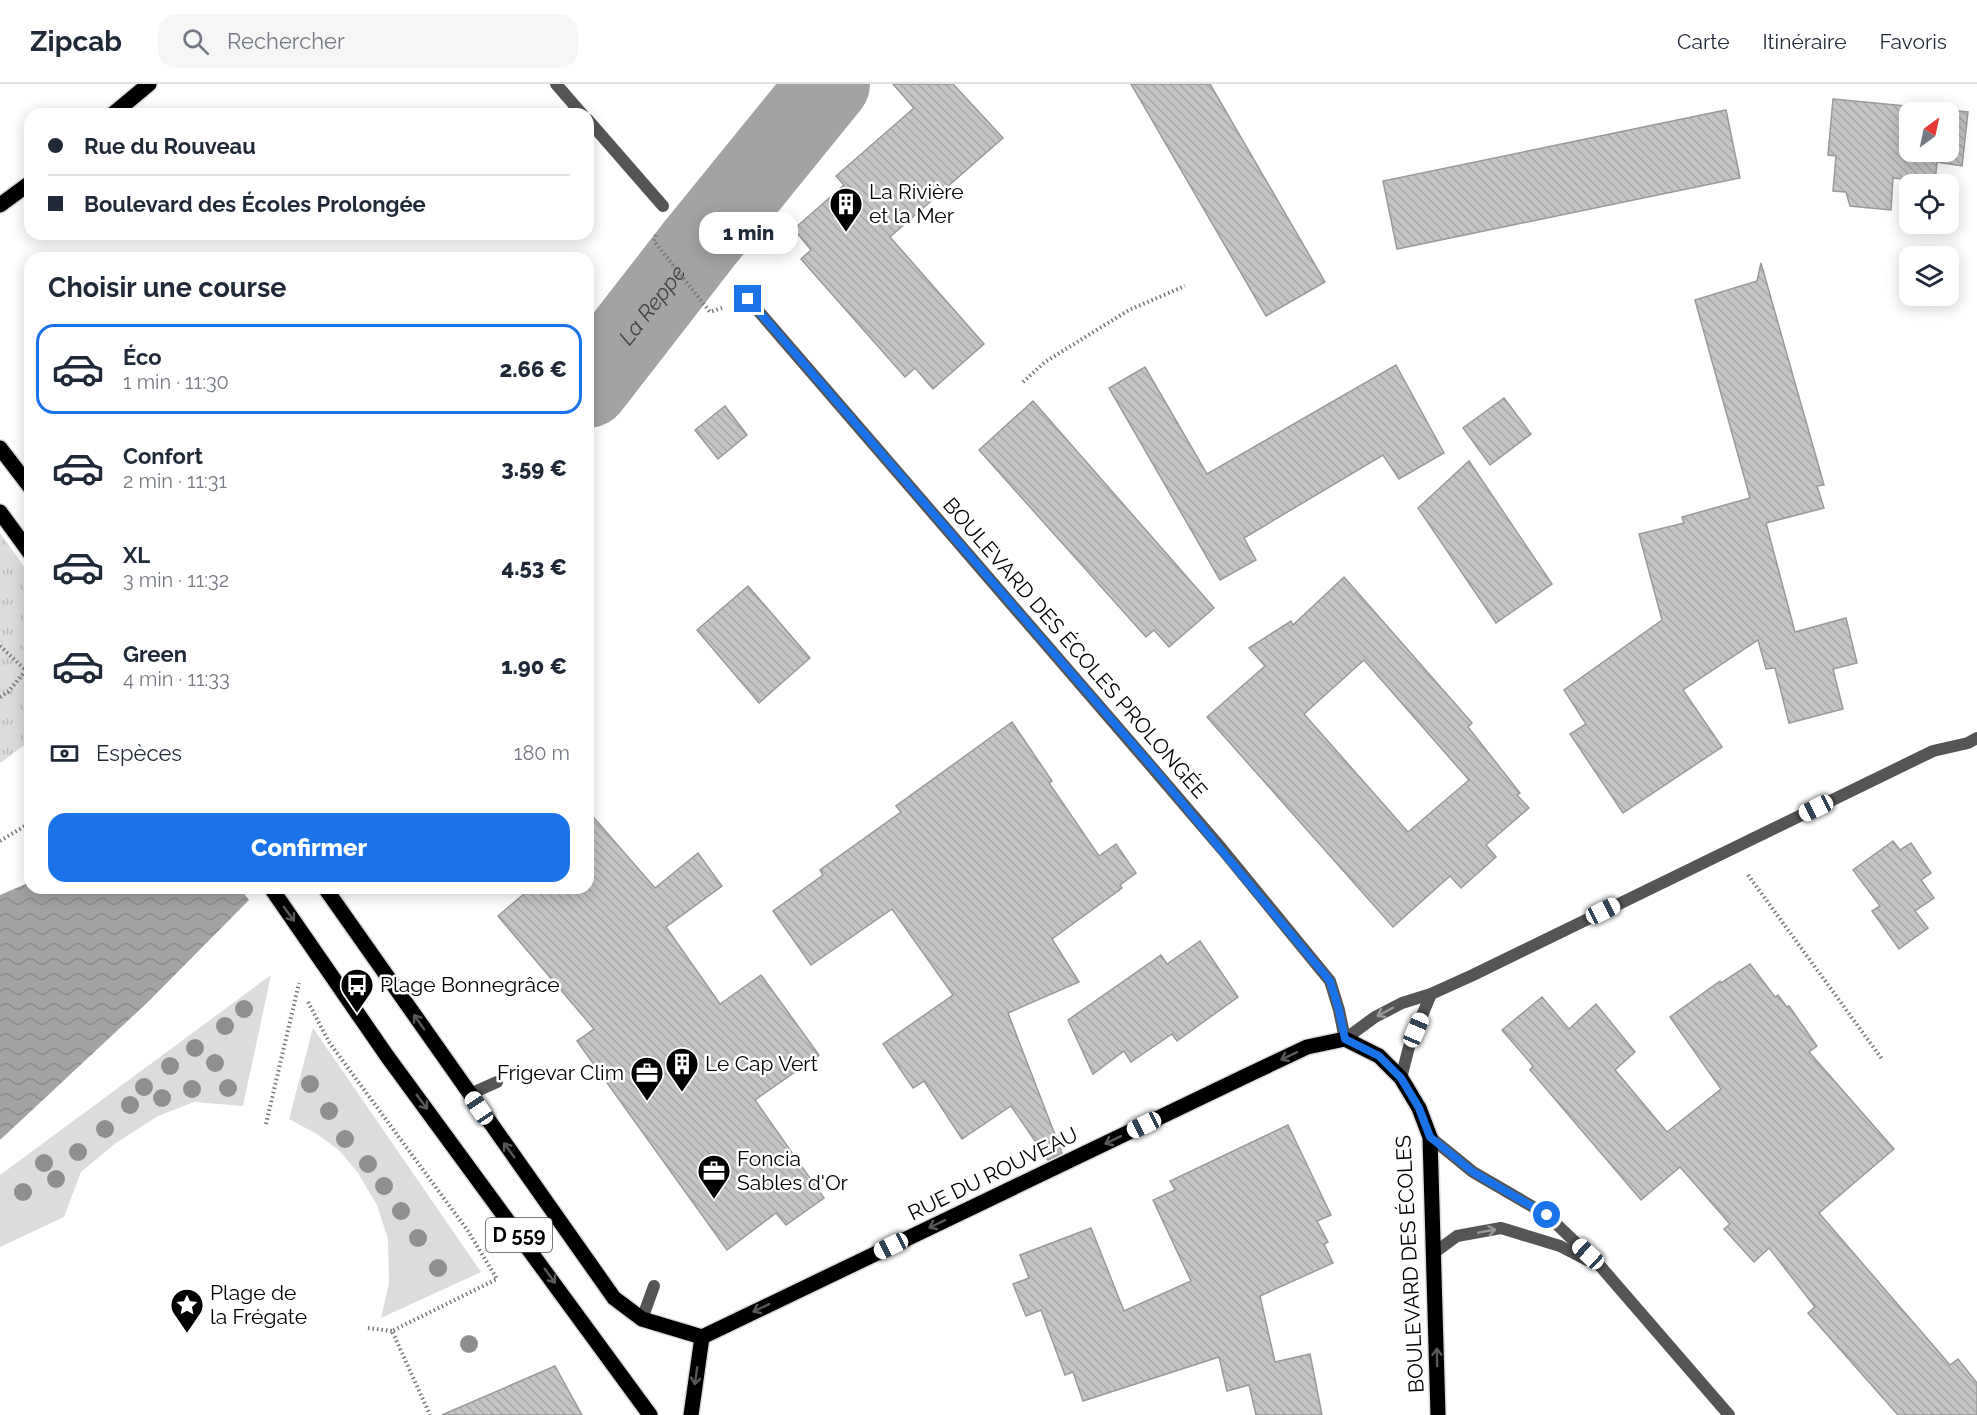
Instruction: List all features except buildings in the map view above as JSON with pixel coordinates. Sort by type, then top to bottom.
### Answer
[{"type":"main road","points":[[120,108],[149,84]]},
{"type":"main road","points":[[0,205],[24,188]]},
{"type":"main road","points":[[0,215],[16,195]]},
{"type":"main road","points":[[0,448],[24,479]]},
{"type":"main road","points":[[0,512],[24,545]]},
{"type":"main road","name":"D 559","points":[[275,894],[387,1056],[650,1415]]},
{"type":"main road","points":[[329,894],[614,1298],[642,1319],[702,1337],[691,1415]]},
{"type":"main road","name":"BOULEVARD DES ÉCOLES","points":[[1345,1039],[1379,1056],[1401,1078],[1419,1108],[1430,1137],[1438,1415]]},
{"type":"main road","name":"RUE DU ROUVEAU","points":[[702,1337],[1307,1047],[1345,1039]]},
{"type":"street","points":[[556,84],[577,108]]},
{"type":"street","points":[[594,127],[663,206]]},
{"type":"street","name":"BOULEVARD DES ÉCOLES PROLONGÉE","points":[[748,299],[1160,776],[1330,981],[1345,1039]]},
{"type":"street","points":[[1345,1039],[1384,1012],[1402,1003],[1431,994],[1933,752],[1968,743],[1977,738]]},
{"type":"street","points":[[1401,1078],[1409,1047],[1431,994]]},
{"type":"street","points":[[470,1094],[497,1082]]},
{"type":"street","points":[[1430,1137],[1473,1172],[1547,1215],[1601,1267],[1729,1415]]},
{"type":"street","points":[[1434,1252],[1457,1236],[1501,1228],[1560,1246],[1601,1267]]},
{"type":"street","points":[[642,1319],[654,1286]]},
{"type":"path","points":[[654,241],[710,312]]},
{"type":"path","points":[[1023,382],[1045,362],[1129,310],[1185,286]]},
{"type":"path","points":[[0,646],[24,668]]},
{"type":"path","points":[[0,697],[8,692],[24,672]]},
{"type":"path","points":[[0,841],[24,827]]},
{"type":"path","points":[[1730,850],[1882,1059]]},
{"type":"path","points":[[266,1124],[298,984],[324,964]]},
{"type":"path","points":[[294,974],[329,1042],[468,1232],[497,1279],[392,1331],[368,1328]]},
{"type":"path","points":[[392,1331],[430,1415]]},
{"type":"green space","points":[[0,533],[24,567],[24,745],[0,763]]},
{"type":"green space","points":[[271,975],[243,1106],[194,1102],[158,1116],[116,1143],[81,1172],[64,1217],[0,1247],[0,1175]]},
{"type":"green space","points":[[313,1028],[481,1272],[381,1318],[389,1283],[388,1239],[377,1205],[358,1173],[339,1150],[317,1134],[289,1119]]},
{"type":"water","points":[[24,885],[24,894],[244,894],[249,900],[149,1001],[0,1140],[0,895]]},
{"type":"waterway","name":"La Reppe","points":[[594,379],[699,244],[829,84]]},
{"type":"place","name":"La Rivière et la Mer","points":[[846,233]]},
{"type":"place","name":"Plage Bonnegrâce","points":[[357,1014]]},
{"type":"place","name":"Le Cap Vert","points":[[682,1093]]},
{"type":"place","name":"Frigevar Clim","points":[[647,1102]]},
{"type":"place","name":"Foncia Sables d'Or","points":[[714,1200]]},
{"type":"place","name":"Plage de la Frégate","points":[[187,1334]]},
{"type":"route","points":[[748,299],[1160,776],[1330,981],[1345,1039],[1379,1056],[1401,1078],[1419,1108],[1430,1137],[1473,1172],[1547,1215]]}]
